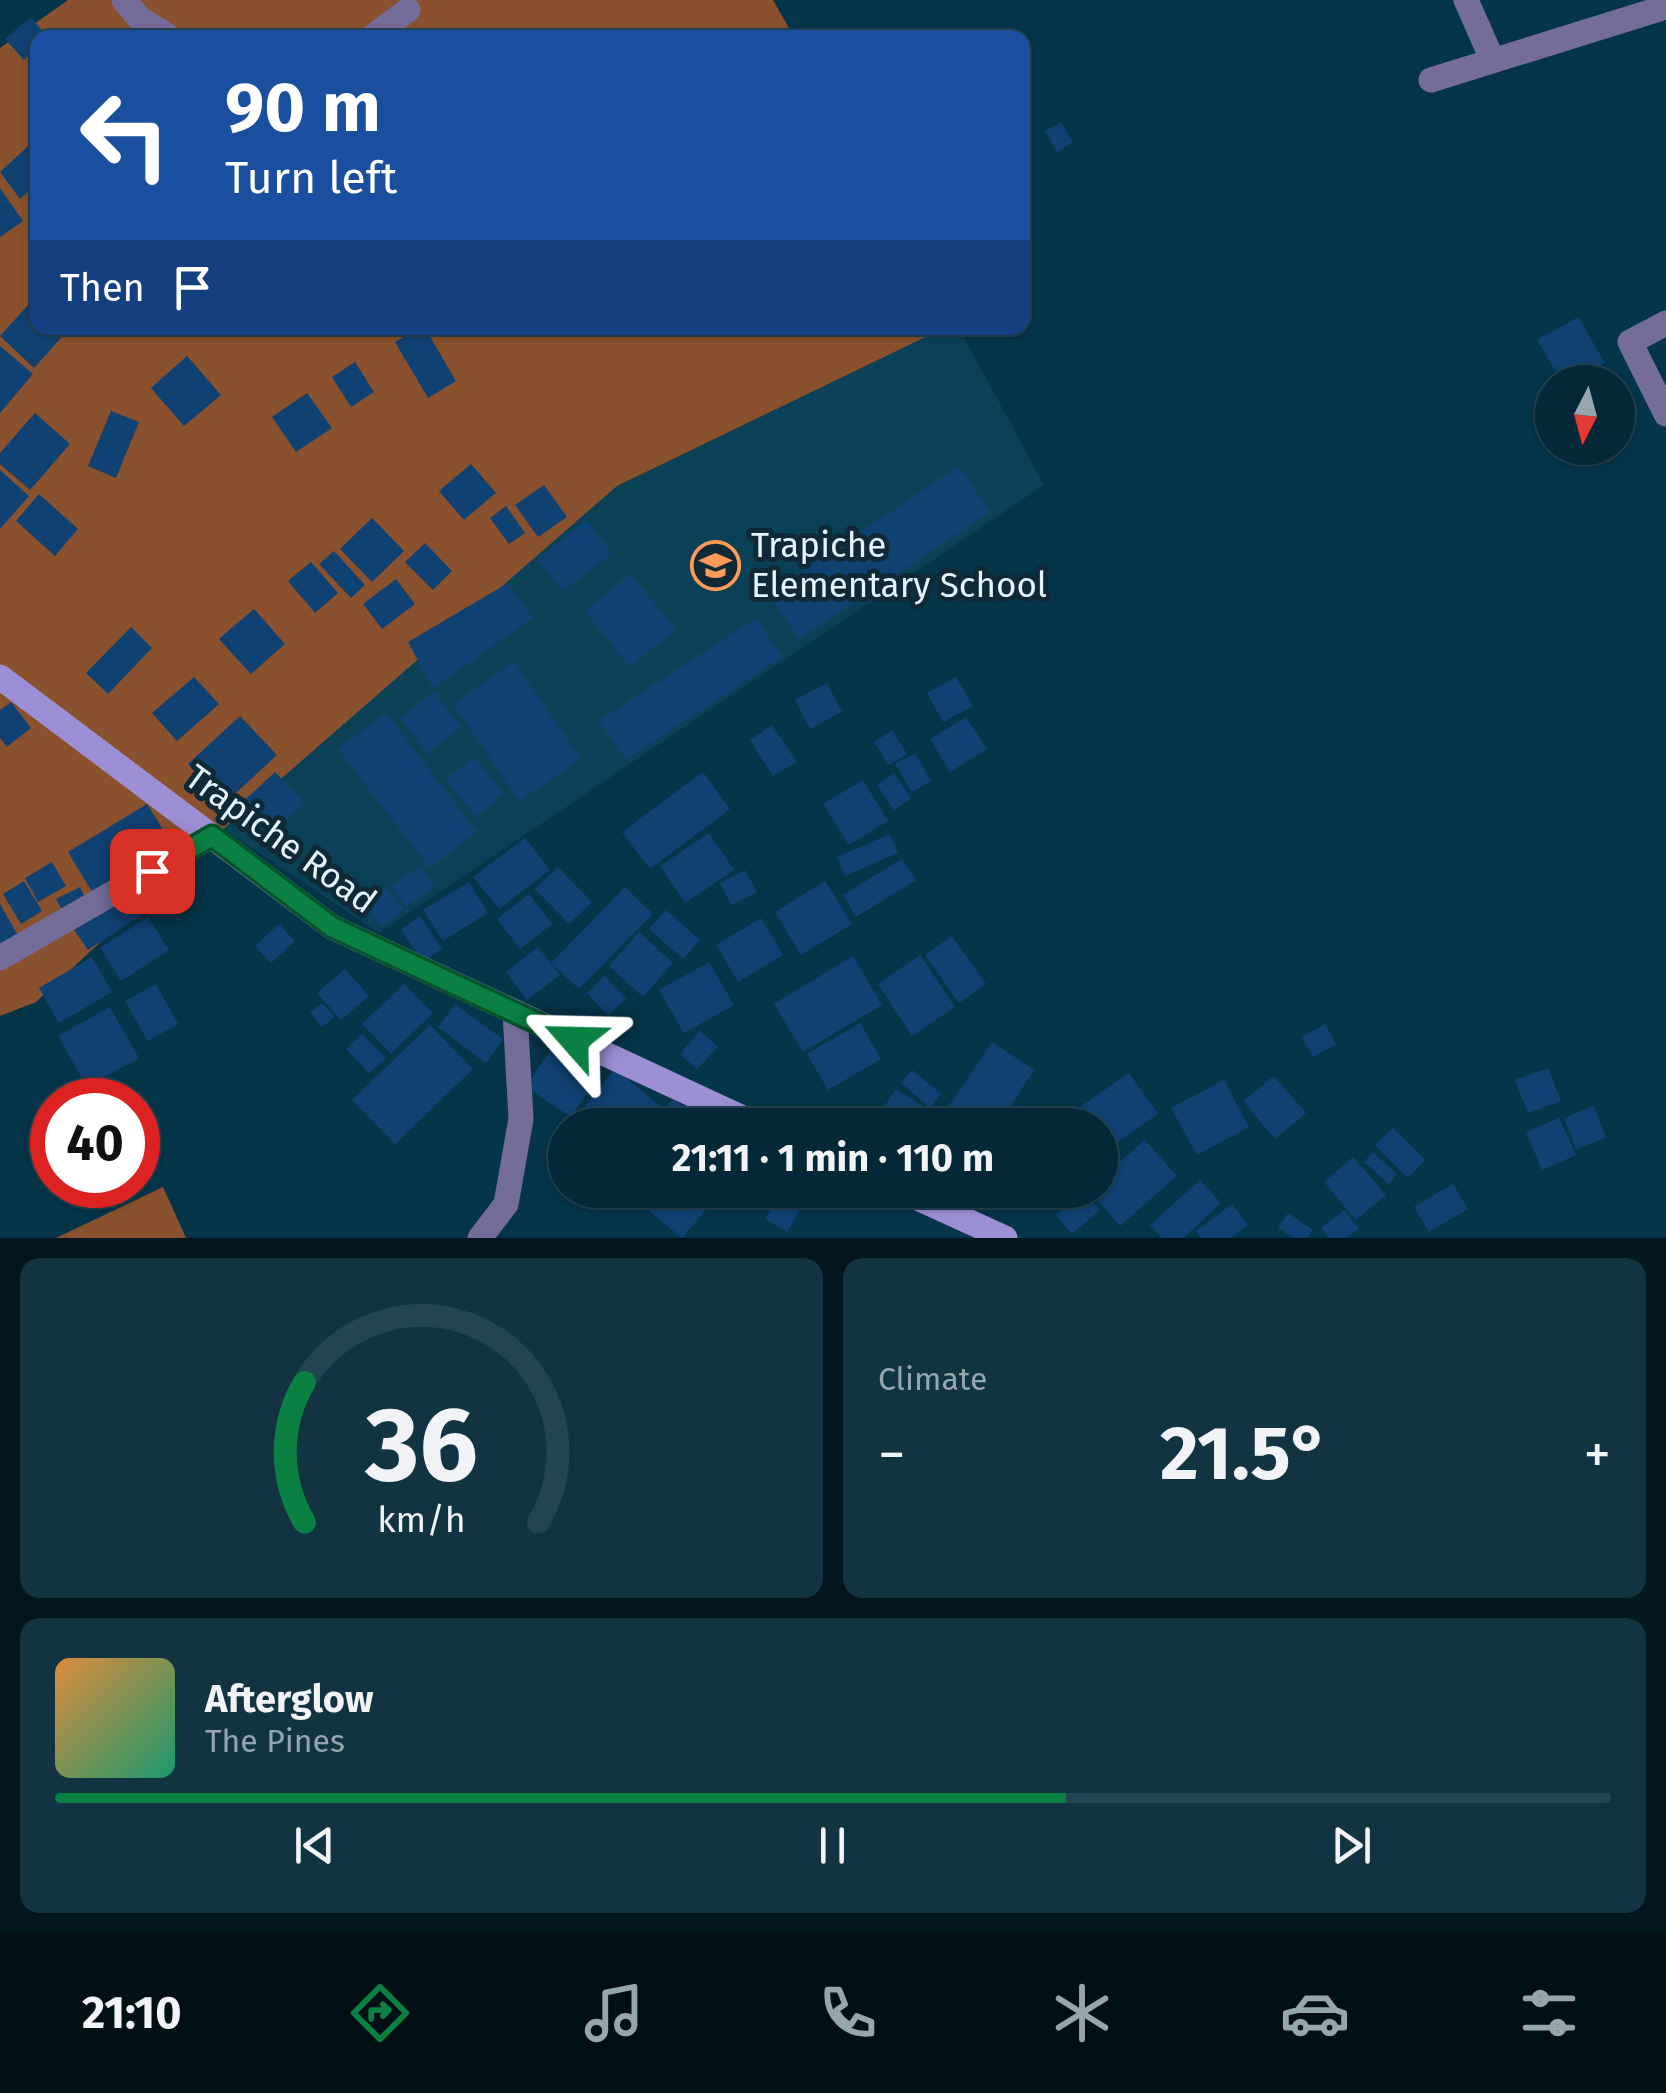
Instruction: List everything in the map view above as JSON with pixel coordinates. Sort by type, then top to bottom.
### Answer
[{"type":"street","points":[[124,0],[140,18],[159,30]]},
{"type":"street","points":[[1466,0],[1492,59]]},
{"type":"street","points":[[1431,80],[1666,7]]},
{"type":"street","points":[[382,30],[408,10]]},
{"type":"street","points":[[1666,324],[1630,342],[1666,414]]},
{"type":"street","name":"Trapiche Road","points":[[0,677],[332,927],[721,1108]]},
{"type":"street","points":[[0,958],[212,836]]},
{"type":"street","points":[[480,1238],[506,1204],[520,1120],[515,1012]]},
{"type":"street","points":[[939,1208],[1005,1238]]},
{"type":"shaded area","points":[[68,0],[773,0],[790,30],[30,30],[30,335],[930,335],[617,486],[205,845],[36,1002],[0,1016],[0,48]]},
{"type":"shaded area","name":"Trapiche Elementary School","points":[[930,335],[963,335],[1044,485],[379,933],[212,821],[617,486]]},
{"type":"shaded area","points":[[163,1187],[186,1238],[56,1238],[119,1208],[160,1208]]},
{"type":"building","points":[[31,17],[42,30],[30,30],[30,55],[24,60],[5,39]]},
{"type":"building","points":[[1061,122],[1073,142],[1057,152],[1045,131]]},
{"type":"building","points":[[30,144],[30,190],[20,199],[0,172]]},
{"type":"building","points":[[0,188],[23,221],[0,237]]},
{"type":"building","points":[[30,303],[30,335],[64,335],[34,368],[0,336]]},
{"type":"building","points":[[1578,317],[1605,363],[1552,365],[1537,340]]},
{"type":"building","points":[[408,335],[429,335],[456,381],[428,398],[395,342]]},
{"type":"building","points":[[0,346],[33,374],[0,413]]},
{"type":"building","points":[[187,356],[221,395],[184,426],[151,388]]},
{"type":"building","points":[[355,362],[374,392],[351,407],[332,377]]},
{"type":"building","points":[[307,393],[332,428],[296,452],[272,417]]},
{"type":"building","points":[[111,411],[139,422],[116,478],[88,466]]},
{"type":"building","points":[[35,413],[70,444],[30,490],[0,464],[0,453]]},
{"type":"building","points":[[471,464],[496,493],[464,520],[439,491]]},
{"type":"building","points":[[959,466],[990,512],[799,639],[768,594]]},
{"type":"building","points":[[0,470],[29,496],[0,529]]},
{"type":"building","points":[[544,485],[567,517],[538,537],[515,505]]},
{"type":"building","points":[[39,494],[78,529],[55,556],[16,521]]},
{"type":"building","points":[[506,506],[525,533],[509,544],[490,518]]},
{"type":"building","points":[[372,518],[404,551],[372,582],[340,549]]},
{"type":"building","points":[[586,520],[612,553],[563,591],[537,559]]},
{"type":"building","points":[[425,543],[452,571],[433,590],[405,562]]},
{"type":"building","points":[[334,551],[365,585],[351,598],[319,564]]},
{"type":"building","points":[[311,562],[338,593],[315,613],[288,581]]},
{"type":"building","points":[[631,574],[676,630],[629,667],[585,610]]},
{"type":"building","points":[[396,579],[415,604],[382,629],[363,604]]},
{"type":"building","points":[[508,583],[533,618],[433,688],[408,642]]},
{"type":"building","points":[[254,609],[285,644],[251,674],[219,639]]},
{"type":"building","points":[[756,618],[782,657],[626,760],[599,721]]},
{"type":"building","points":[[131,627],[152,648],[108,694],[86,673]]},
{"type":"building","points":[[514,662],[581,759],[520,801],[453,704]]},
{"type":"building","points":[[194,677],[219,704],[177,741],[152,713]]},
{"type":"building","points":[[956,677],[973,706],[943,722],[927,693]]},
{"type":"building","points":[[827,683],[842,712],[810,729],[795,700]]},
{"type":"building","points":[[434,692],[461,727],[427,753],[400,718]]},
{"type":"building","points":[[11,702],[31,728],[7,747],[0,738],[0,710]]},
{"type":"building","points":[[386,713],[477,832],[430,868],[338,749]]},
{"type":"building","points":[[240,716],[277,755],[225,803],[188,764]]},
{"type":"building","points":[[966,717],[987,749],[950,772],[930,739]]},
{"type":"building","points":[[772,725],[797,762],[773,776],[750,740]]},
{"type":"building","points":[[892,730],[907,754],[889,765],[874,742]]},
{"type":"building","points":[[915,753],[931,781],[912,792],[895,764]]},
{"type":"building","points":[[474,757],[504,793],[476,816],[446,780]]},
{"type":"building","points":[[275,772],[304,803],[262,841],[234,810]]},
{"type":"building","points":[[703,772],[730,809],[650,869],[622,832]]},
{"type":"building","points":[[894,773],[911,798],[894,810],[877,785]]},
{"type":"building","points":[[863,780],[888,821],[849,845],[823,804]]},
{"type":"building","points":[[147,804],[177,852],[97,900],[68,852]]},
{"type":"building","points":[[709,833],[734,870],[685,903],[660,866]]},
{"type":"building","points":[[890,834],[898,853],[845,876],[837,857]]},
{"type":"building","points":[[525,838],[550,870],[499,909],[473,877]]},
{"type":"building","points":[[902,859],[916,880],[856,917],[843,895]]},
{"type":"building","points":[[52,862],[66,886],[38,902],[25,878]]},
{"type":"building","points":[[420,866],[435,887],[406,907],[391,886]]},
{"type":"building","points":[[558,867],[592,902],[569,924],[535,889]]},
{"type":"building","points":[[745,870],[757,892],[731,905],[720,883]]},
{"type":"building","points":[[24,881],[42,911],[21,924],[3,894]]},
{"type":"building","points":[[825,881],[852,924],[801,955],[775,912]]},
{"type":"building","points":[[469,882],[488,913],[443,941],[423,910]]},
{"type":"building","points":[[80,887],[89,906],[66,918],[56,899]]},
{"type":"building","points":[[625,887],[653,914],[579,989],[551,963]]},
{"type":"building","points":[[387,888],[404,909],[381,926],[365,904]]},
{"type":"building","points":[[130,889],[146,912],[88,950],[72,927]]},
{"type":"building","points":[[529,894],[552,924],[520,949],[497,919]]},
{"type":"building","points":[[0,904],[23,944],[0,956]]},
{"type":"building","points":[[666,910],[700,940],[683,959],[649,929]]},
{"type":"building","points":[[420,916],[442,949],[423,962],[401,930]]},
{"type":"building","points":[[148,917],[169,950],[121,981],[100,948]]},
{"type":"building","points":[[761,918],[783,955],[738,982],[716,945]]},
{"type":"building","points":[[279,924],[295,941],[271,963],[255,946]]},
{"type":"building","points":[[639,932],[673,963],[643,997],[609,966]]},
{"type":"building","points":[[952,936],[986,984],[959,1003],[925,955]]},
{"type":"building","points":[[538,947],[560,975],[527,1000],[506,972]]},
{"type":"building","points":[[920,955],[955,1007],[912,1036],[878,984]]},
{"type":"building","points":[[853,956],[882,1005],[803,1052],[774,1004]]},
{"type":"building","points":[[92,957],[112,992],[59,1023],[39,988]]},
{"type":"building","points":[[709,962],[734,1005],[684,1033],[659,990]]},
{"type":"building","points":[[345,969],[369,996],[341,1020],[317,993]]},
{"type":"building","points":[[605,976],[626,999],[608,1016],[587,993]]},
{"type":"building","points":[[156,984],[178,1024],[148,1041],[125,1001]]},
{"type":"building","points":[[404,984],[433,1013],[391,1054],[362,1024]]},
{"type":"building","points":[[322,1003],[335,1017],[322,1027],[310,1012]]},
{"type":"building","points":[[455,1004],[503,1039],[486,1063],[438,1027]]},
{"type":"building","points":[[110,1007],[139,1058],[103,1078],[82,1078],[58,1036]]},
{"type":"building","points":[[860,1023],[881,1059],[828,1090],[807,1054]]},
{"type":"building","points":[[1325,1024],[1336,1044],[1313,1057],[1302,1037]]},
{"type":"building","points":[[430,1025],[473,1069],[395,1144],[352,1100]]},
{"type":"building","points":[[700,1031],[718,1047],[697,1069],[680,1054]]},
{"type":"building","points":[[362,1034],[386,1058],[369,1073],[346,1049]]},
{"type":"building","points":[[992,1042],[1034,1070],[1009,1108],[947,1108]]},
{"type":"building","points":[[551,1049],[597,1079],[577,1108],[558,1108],[526,1087]]},
{"type":"building","points":[[1548,1068],[1561,1101],[1528,1113],[1515,1080]]},
{"type":"building","points":[[615,1069],[663,1108],[588,1108],[585,1106]]},
{"type":"building","points":[[912,1070],[941,1094],[930,1108],[901,1083]]},
{"type":"building","points":[[1129,1073],[1158,1114],[1118,1142],[1118,1108],[1078,1108]]},
{"type":"building","points":[[1274,1076],[1306,1113],[1275,1139],[1243,1101]]},
{"type":"building","points":[[1224,1080],[1249,1127],[1197,1155],[1171,1108]]},
{"type":"building","points":[[896,1089],[925,1108],[883,1108]]},
{"type":"building","points":[[672,1099],[687,1108],[667,1108]]},
{"type":"building","points":[[1594,1106],[1606,1138],[1576,1149],[1564,1118]]},
{"type":"building","points":[[1559,1118],[1576,1155],[1542,1170],[1526,1132]]},
{"type":"building","points":[[1393,1128],[1425,1160],[1408,1178],[1375,1145]]},
{"type":"building","points":[[1145,1140],[1177,1176],[1120,1226],[1104,1208],[1118,1208],[1118,1163]]},
{"type":"building","points":[[1373,1152],[1397,1174],[1389,1184],[1364,1162]]},
{"type":"building","points":[[1353,1157],[1386,1195],[1356,1220],[1324,1182]]},
{"type":"building","points":[[1200,1180],[1221,1203],[1183,1238],[1162,1238],[1150,1225]]},
{"type":"building","points":[[1453,1184],[1468,1209],[1429,1232],[1414,1207]]},
{"type":"building","points":[[1232,1204],[1248,1225],[1230,1238],[1201,1238],[1196,1231]]},
{"type":"building","points":[[701,1208],[705,1211],[682,1238],[649,1211]]},
{"type":"building","points":[[772,1208],[801,1208],[787,1232],[765,1219]]},
{"type":"building","points":[[1064,1208],[1100,1210],[1072,1234],[1056,1215]]},
{"type":"building","points":[[1344,1210],[1359,1229],[1346,1238],[1329,1238],[1321,1228]]},
{"type":"building","points":[[1288,1213],[1313,1230],[1307,1238],[1293,1238],[1278,1227]]},
{"type":"place","name":"Trapiche Elementary School","points":[[716,565]]},
{"type":"route","points":[[152,871],[212,836],[332,927],[574,1040]]}]
